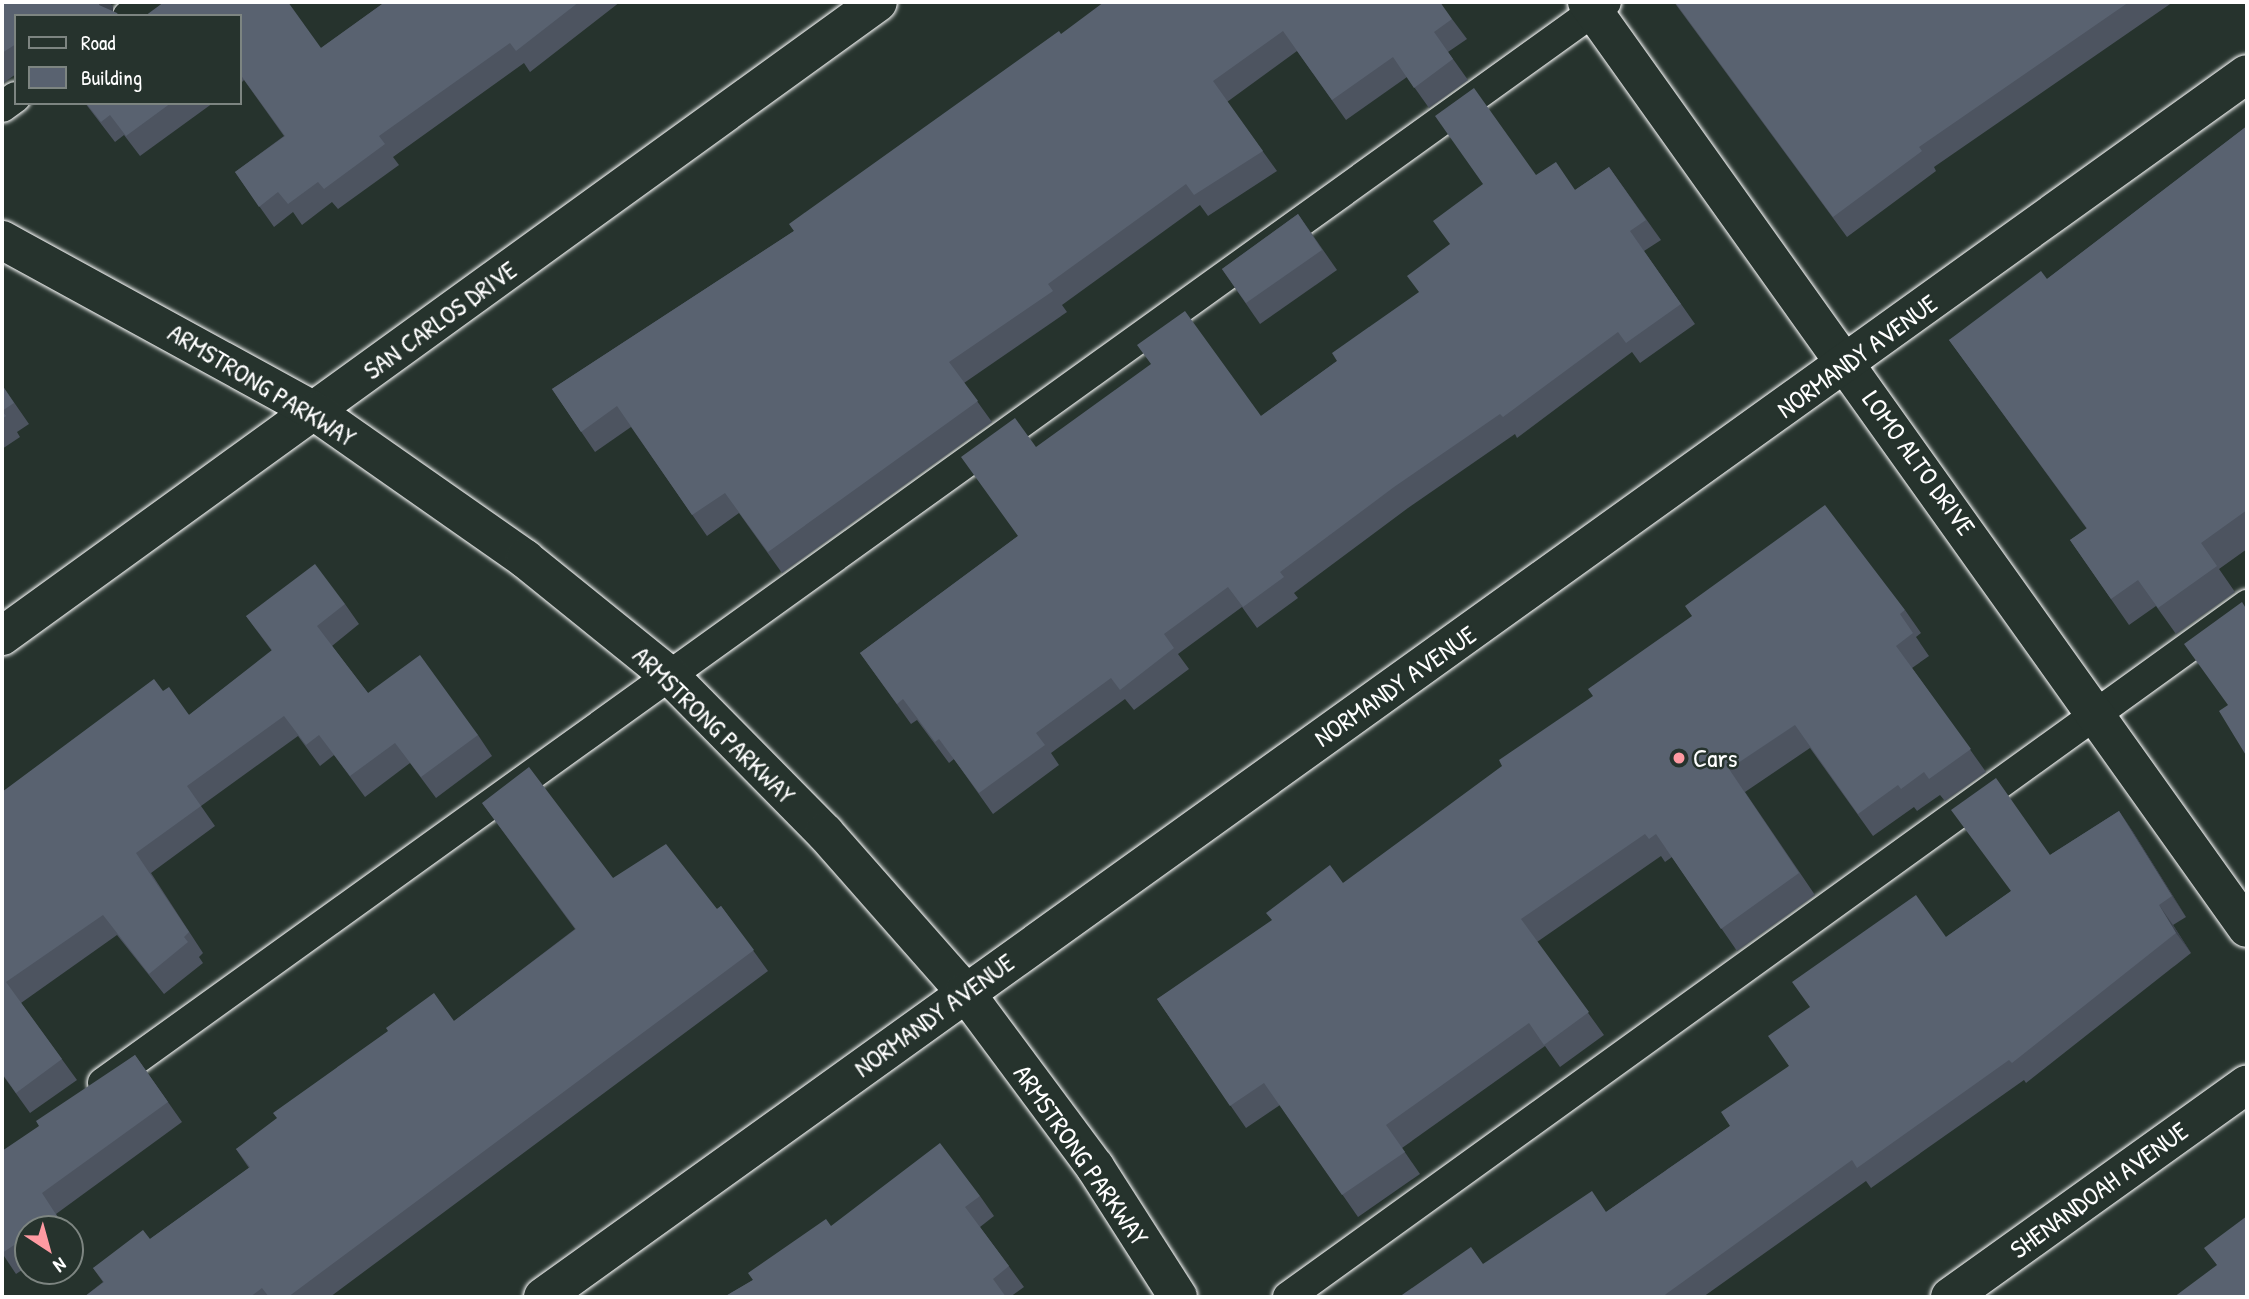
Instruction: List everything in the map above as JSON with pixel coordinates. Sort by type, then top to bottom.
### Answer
[{"type":"street","name":"SAN CARLOS DRIVE","points":[[2,636],[878,2]]},
{"type":"street","name":"LOMO ALTO DRIVE","points":[[1595,5],[2247,928]]},
{"type":"street","name":"NORMANDY AVENUE","points":[[543,1297],[2247,74]]},
{"type":"street","name":"ARMSTRONG PARKWAY","points":[[2,240],[314,411],[525,559],[671,677],[825,833],[965,992],[1095,1167],[1178,1297]]},
{"type":"street","name":"SHENANDOAH AVENUE","points":[[1950,1297],[2247,1084]]},
{"type":"lane","points":[[131,14],[148,2]]},
{"type":"lane","points":[[81,1098],[671,677],[1595,5]]},
{"type":"lane","points":[[1288,1297],[2247,605]]},
{"type":"building","points":[[2,2],[99,2],[99,5],[118,14],[14,14],[14,45],[2,53]]},
{"type":"building","points":[[164,2],[288,2],[321,48],[385,2],[579,2],[516,51],[510,43],[379,136],[385,144],[324,189],[318,182],[288,204],[278,192],[259,207],[235,172],[285,136],[242,77],[242,14],[148,14]]},
{"type":"building","points":[[1104,2],[1440,2],[1452,19],[1434,32],[1453,59],[1414,88],[1393,57],[1332,100],[1283,31],[1213,81],[1263,151],[1194,195],[1186,184],[1048,284],[1053,291],[949,362],[978,401],[768,552],[725,493],[692,515],[617,406],[581,432],[552,389],[794,231],[789,224],[1059,31],[1061,34]]},
{"type":"building","points":[[1675,2],[2129,2],[1919,147],[1922,151],[1833,217]]},
{"type":"building","points":[[1474,88],[1536,175],[1556,162],[1575,190],[1609,167],[1646,220],[1630,231],[1681,304],[1626,343],[1618,332],[1503,417],[1500,414],[1394,487],[1280,572],[1284,577],[1243,607],[1228,587],[1164,634],[1174,648],[1120,690],[1111,678],[1036,733],[1045,745],[979,793],[939,739],[935,742],[903,699],[897,704],[860,653],[1018,536],[961,457],[1015,418],[1036,447],[1151,364],[1137,345],[1185,311],[1261,416],[1337,361],[1332,353],[1419,292],[1407,276],[1450,244],[1433,221],[1483,184],[1435,116]]},
{"type":"building","points":[[88,105],[168,105],[126,136],[110,115],[101,122]]},
{"type":"building","points":[[2247,126],[2247,510],[2201,543],[2217,566],[2158,608],[2138,580],[2111,599],[2070,540],[2087,528],[1949,340],[2041,271],[2047,279]]},
{"type":"building","points":[[1298,214],[1322,250],[1246,303],[1222,269]]},
{"type":"building","points":[[2,385],[14,403],[2,411]]},
{"type":"building","points":[[1825,505],[1905,610],[1900,614],[1913,633],[1896,646],[1971,749],[1929,779],[1924,772],[1901,789],[1898,785],[1858,814],[1795,725],[1729,769],[1799,873],[1721,929],[1656,834],[1649,839],[1645,834],[1521,919],[1589,1012],[1544,1045],[1529,1023],[1386,1125],[1405,1152],[1342,1195],[1264,1083],[1230,1106],[1157,999],[1272,920],[1266,913],[1330,865],[1343,883],[1502,766],[1499,760],[1593,696],[1588,689],[1692,616],[1685,606]]},
{"type":"building","points":[[315,564],[345,604],[317,626],[368,693],[420,655],[478,735],[421,777],[395,743],[350,776],[319,735],[306,745],[284,716],[187,786],[201,806],[136,853],[189,932],[184,937],[188,942],[149,974],[103,915],[6,982],[62,1059],[16,1093],[2,1073],[2,792],[154,679],[163,691],[169,687],[189,715],[272,650],[246,616]]},
{"type":"building","points":[[2242,602],[2247,610],[2247,757],[2219,711],[2228,705],[2184,644]]},
{"type":"building","points":[[529,767],[613,878],[666,844],[717,909],[721,906],[754,950],[288,1297],[269,1297],[262,1288],[250,1297],[84,1297],[104,1282],[93,1268],[143,1230],[150,1239],[250,1167],[236,1149],[277,1118],[273,1113],[388,1031],[386,1028],[434,993],[454,1021],[576,929],[482,803]]},
{"type":"building","points":[[1996,778],[2050,855],[2119,811],[2172,896],[2159,905],[2176,933],[2012,1063],[2009,1060],[1857,1168],[1852,1160],[1662,1297],[1399,1297],[1471,1247],[1483,1264],[1592,1191],[1606,1212],[1730,1126],[1721,1112],[1789,1066],[1768,1036],[1810,1007],[1792,982],[1916,895],[1946,937],[2011,891],[1951,810]]},
{"type":"building","points":[[135,1055],[168,1102],[42,1193],[56,1215],[14,1215],[14,1245],[2,1253],[2,1151],[39,1126],[36,1121]]},
{"type":"building","points":[[940,1143],[980,1196],[965,1207],[1009,1266],[993,1279],[1006,1297],[724,1297],[753,1280],[748,1273],[826,1219],[831,1226]]},
{"type":"building","points":[[2247,1216],[2247,1297],[2174,1297],[2217,1265],[2204,1248]]},
{"type":"place","name":"Cars","points":[[1679,758]]}]
